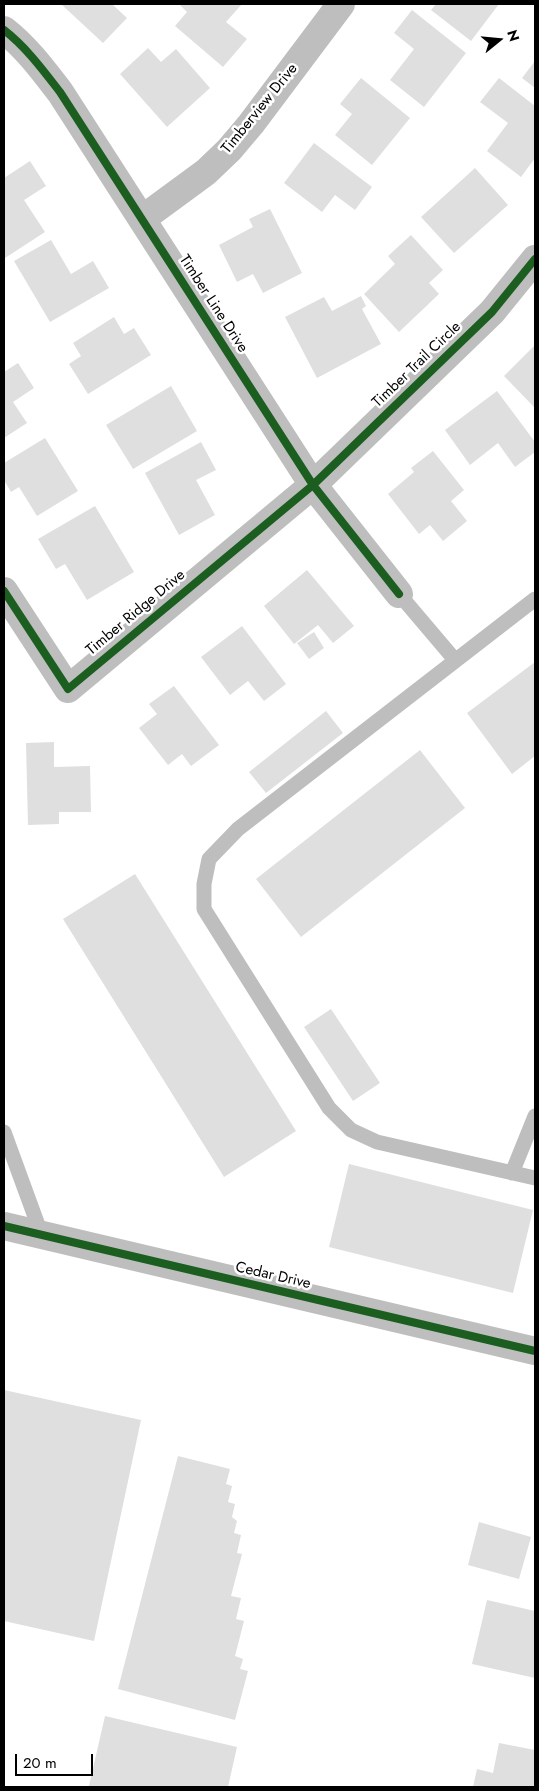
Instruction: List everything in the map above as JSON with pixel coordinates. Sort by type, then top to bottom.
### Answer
[{"type":"street","name":"Timberview Drive","points":[[142,220],[206,172],[229,150],[251,124],[341,4]]},
{"type":"street","name":"Timber Line Drive","points":[[4,30],[30,54],[60,92],[312,485],[399,594]]},
{"type":"street","name":"Timber Trail Circle","points":[[312,485],[492,312],[535,259]]},
{"type":"street","name":"Timber Ridge Drive","points":[[4,591],[68,689],[312,485]]},
{"type":"street","name":"Cedar Drive","points":[[4,1226],[535,1351]]},
{"type":"lane","points":[[399,594],[455,660]]},
{"type":"lane","points":[[535,599],[238,829],[209,860],[204,884],[204,909],[329,1108],[351,1130],[377,1142],[535,1178]]},
{"type":"lane","points":[[512,1173],[535,1116]]},
{"type":"lane","points":[[4,1132],[42,1236]]},
{"type":"building","points":[[61,4],[112,4],[127,18],[103,43]]},
{"type":"building","points":[[181,4],[242,4],[226,22],[247,39],[223,67],[175,26],[187,12]]},
{"type":"building","points":[[436,4],[499,4],[471,41],[431,10]]},
{"type":"building","points":[[412,10],[466,53],[424,107],[390,80],[414,49],[394,33]]},
{"type":"building","points":[[148,48],[161,62],[176,49],[210,88],[167,127],[120,74]]},
{"type":"building","points":[[535,61],[535,88],[522,78]]},
{"type":"building","points":[[361,78],[410,118],[372,165],[335,135],[352,114],[340,104]]},
{"type":"building","points":[[499,78],[535,106],[535,158],[521,177],[487,151],[508,123],[480,102]]},
{"type":"building","points":[[314,143],[372,187],[355,210],[335,195],[322,212],[284,183]]},
{"type":"building","points":[[30,161],[46,186],[24,200],[45,232],[5,258],[4,178]]},
{"type":"building","points":[[475,168],[508,205],[454,253],[421,217]]},
{"type":"building","points":[[270,209],[302,273],[263,293],[253,274],[237,282],[219,245],[253,227],[249,219]]},
{"type":"building","points":[[411,235],[443,270],[429,283],[439,294],[399,332],[364,294],[395,264],[388,256]]},
{"type":"building","points":[[51,240],[71,274],[93,261],[109,288],[50,322],[14,261]]},
{"type":"building","points":[[361,296],[366,306],[362,309],[381,344],[317,378],[285,317],[324,297],[332,311]]},
{"type":"building","points":[[114,317],[124,334],[134,328],[151,355],[88,394],[69,364],[81,356],[73,343]]},
{"type":"building","points":[[535,345],[535,408],[504,376]]},
{"type":"building","points":[[18,363],[34,388],[13,402],[27,423],[4,438],[4,372]]},
{"type":"building","points":[[171,386],[197,431],[133,469],[106,425]]},
{"type":"building","points":[[497,391],[535,442],[535,452],[515,467],[498,443],[470,465],[445,430]]},
{"type":"building","points":[[45,438],[78,491],[37,516],[19,487],[11,492],[4,480],[4,463]]},
{"type":"building","points":[[201,442],[216,470],[196,480],[215,515],[179,535],[145,473]]},
{"type":"building","points":[[433,451],[464,490],[451,501],[467,521],[443,541],[430,525],[419,534],[388,494],[414,472],[411,468]]},
{"type":"building","points":[[95,506],[134,572],[87,600],[65,564],[56,569],[38,539]]},
{"type":"building","points":[[307,570],[354,626],[333,643],[318,625],[294,644],[264,606]]},
{"type":"building","points":[[242,626],[286,684],[264,701],[248,681],[230,695],[201,657]]},
{"type":"building","points":[[314,632],[324,648],[309,659],[297,643]]},
{"type":"building","points":[[535,662],[535,756],[512,774],[467,713]]},
{"type":"building","points":[[174,686],[219,745],[191,766],[182,754],[168,765],[139,728],[157,714],[149,704]]},
{"type":"building","points":[[326,711],[343,733],[266,793],[249,772]]},
{"type":"building","points":[[54,742],[54,767],[90,766],[91,812],[59,812],[59,824],[28,825],[26,743]]},
{"type":"building","points":[[420,750],[465,808],[301,937],[256,879]]},
{"type":"building","points":[[135,874],[296,1131],[224,1177],[63,919]]},
{"type":"building","points":[[331,1009],[380,1083],[353,1101],[304,1027]]},
{"type":"building","points":[[349,1164],[533,1210],[513,1293],[329,1247]]},
{"type":"building","points":[[4,1390],[141,1420],[94,1641],[4,1621]]},
{"type":"building","points":[[178,1456],[230,1469],[226,1484],[232,1486],[228,1502],[235,1504],[232,1517],[237,1521],[234,1533],[241,1535],[237,1553],[242,1554],[231,1596],[241,1598],[236,1619],[244,1621],[235,1656],[243,1659],[240,1669],[248,1671],[235,1720],[118,1689]]},
{"type":"building","points":[[479,1522],[531,1537],[519,1579],[468,1565]]},
{"type":"building","points":[[487,1600],[535,1611],[535,1678],[472,1664]]},
{"type":"building","points":[[105,1716],[237,1747],[228,1787],[89,1786]]},
{"type":"building","points":[[499,1743],[535,1750],[535,1787],[473,1787],[477,1769],[493,1773]]},
{"type":"cycle path","points":[[4,30],[27,51],[60,92],[313,485],[399,594]]},
{"type":"cycle path","points":[[4,591],[68,689],[313,485],[492,312],[535,259]]},
{"type":"cycle path","points":[[4,1226],[535,1351]]}]
